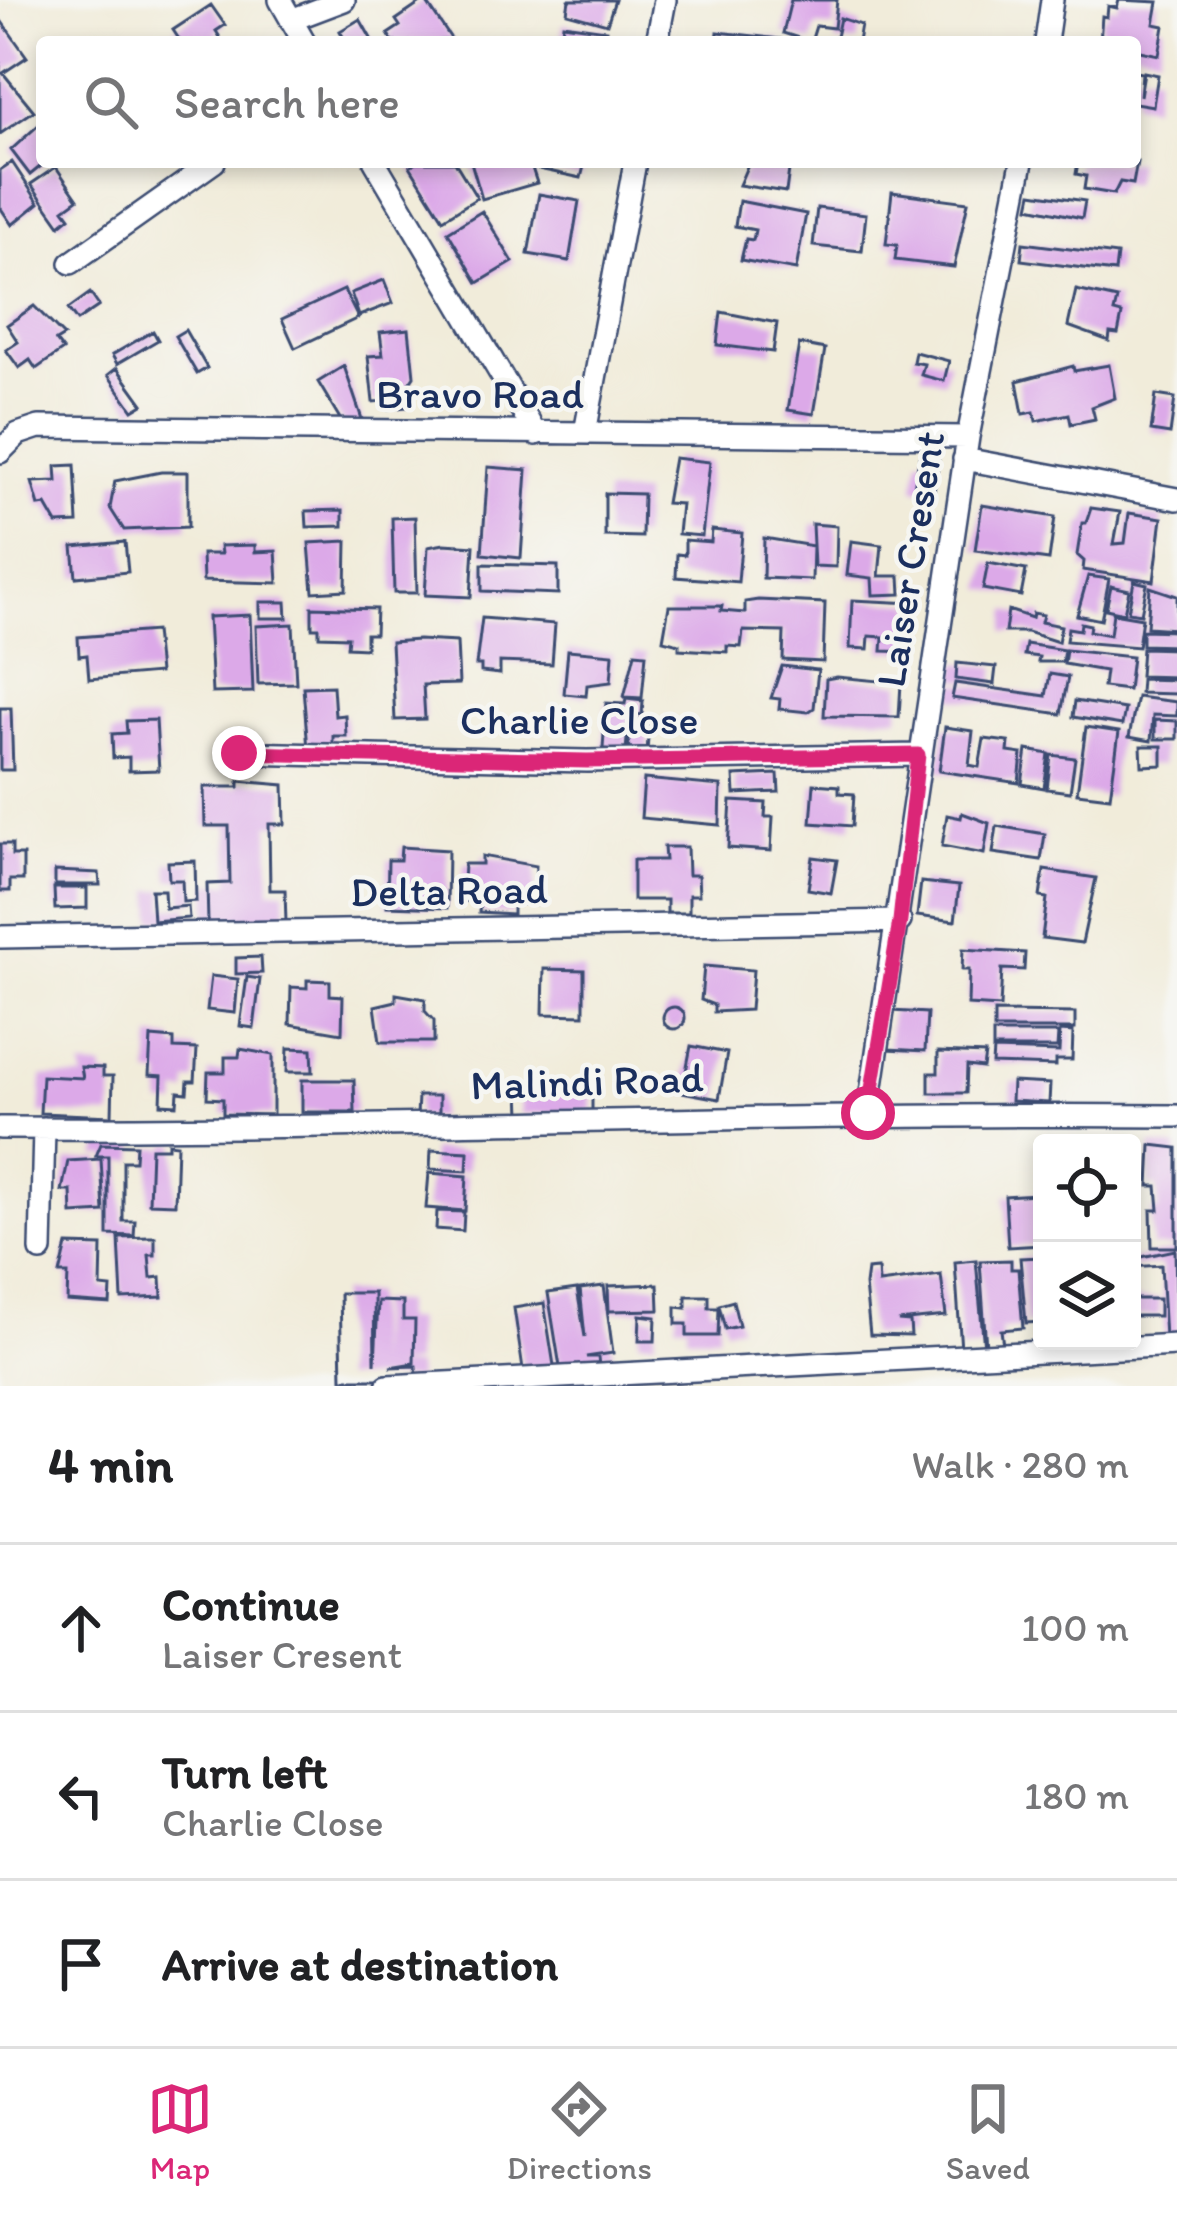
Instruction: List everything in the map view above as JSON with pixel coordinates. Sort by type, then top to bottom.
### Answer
[{"type":"street","points":[[300,36],[285,10],[344,0]]},
{"type":"street","points":[[658,36],[665,0]]},
{"type":"street","points":[[1047,36],[1052,0]]},
{"type":"street","points":[[71,263],[206,168]]},
{"type":"street","points":[[379,168],[536,434]]},
{"type":"street","points":[[585,433],[634,168]]},
{"type":"street","name":"Laiser Cresent","points":[[868,1113],[900,921],[918,755],[966,448],[1021,168]]},
{"type":"street","name":"Bravo Road","points":[[0,452],[18,434],[39,427],[585,433],[966,448],[1177,499]]},
{"type":"street","name":"Charlie Close","points":[[239,753],[587,761],[918,755]]},
{"type":"street","name":"Delta Road","points":[[0,937],[900,921]]},
{"type":"street","name":"Malindi Road","points":[[0,1128],[282,1129],[868,1113],[1177,1115]]},
{"type":"street","points":[[41,1250],[44,1128]]},
{"type":"street","points":[[387,1386],[1177,1345]]},
{"type":"building","points":[[425,0],[449,36],[389,36],[400,26],[396,20]]},
{"type":"building","points":[[569,0],[615,0],[607,24],[567,13]]},
{"type":"building","points":[[791,0],[837,0],[834,28],[816,26],[813,36],[783,33]]},
{"type":"building","points":[[1119,0],[1158,2],[1154,24],[1164,26],[1159,55],[1141,51],[1141,36],[1100,36],[1102,16],[1107,17],[1108,6],[1117,8]]},
{"type":"building","points":[[211,5],[225,25],[216,31],[219,36],[177,36],[173,30]]},
{"type":"building","points":[[840,18],[861,25],[859,36],[836,36]]},
{"type":"building","points":[[0,19],[27,57],[3,73],[34,111],[0,134]]},
{"type":"building","points":[[360,19],[370,36],[343,36],[340,31]]},
{"type":"building","points":[[563,24],[606,30],[606,36],[562,36]]},
{"type":"building","points":[[1144,72],[1158,75],[1153,106],[1141,104]]},
{"type":"building","points":[[36,127],[39,168],[30,175],[11,150]]},
{"type":"building","points":[[12,162],[39,203],[12,225],[0,207],[0,170]]},
{"type":"building","points":[[57,168],[78,199],[64,209],[70,217],[60,225],[31,184]]},
{"type":"building","points":[[411,168],[459,168],[477,198],[443,219]]},
{"type":"building","points":[[473,168],[532,168],[537,183],[482,199]]},
{"type":"building","points":[[539,168],[584,168],[581,178]]},
{"type":"building","points":[[746,168],[789,168],[786,192],[739,185]]},
{"type":"building","points":[[1077,168],[1136,168],[1133,184],[1120,182],[1114,194],[1084,189],[1086,176],[1076,174]]},
{"type":"building","points":[[892,192],[968,202],[954,267],[895,260],[897,245],[886,244]]},
{"type":"building","points":[[1032,193],[1085,201],[1082,218],[1029,207]]},
{"type":"building","points":[[539,194],[579,201],[569,261],[528,254]]},
{"type":"building","points":[[739,201],[806,214],[796,270],[741,260],[746,239],[753,240],[755,230],[735,226]]},
{"type":"building","points":[[817,208],[866,214],[862,251],[813,246]]},
{"type":"building","points":[[482,211],[513,262],[478,283],[448,232]]},
{"type":"building","points":[[1023,243],[1117,255],[1115,272],[1021,260]]},
{"type":"building","points":[[384,280],[393,303],[359,316],[351,293]]},
{"type":"building","points":[[344,290],[358,318],[295,348],[282,319]]},
{"type":"building","points":[[1076,290],[1117,299],[1114,312],[1122,314],[1118,334],[1110,333],[1109,341],[1068,326]]},
{"type":"building","points":[[90,293],[99,306],[77,321],[68,309]]},
{"type":"building","points":[[34,306],[64,336],[56,341],[63,350],[36,369],[30,360],[19,368],[6,350],[18,342],[7,325]]},
{"type":"building","points":[[721,312],[777,323],[773,352],[717,345]]},
{"type":"building","points":[[409,329],[414,376],[406,388],[408,407],[386,409],[385,401],[373,402],[368,356],[383,355],[380,332]]},
{"type":"building","points":[[185,330],[207,368],[197,374],[175,336]]},
{"type":"building","points":[[153,331],[158,340],[117,364],[112,355]]},
{"type":"building","points":[[799,344],[825,349],[814,414],[788,410]]},
{"type":"building","points":[[915,352],[949,361],[944,381],[921,375],[924,364],[913,362]]},
{"type":"building","points":[[1109,365],[1115,398],[1092,407],[1095,419],[1071,424],[1069,414],[1036,421],[1034,412],[1023,414],[1017,381],[1073,366],[1074,371]]},
{"type":"building","points":[[344,366],[364,425],[345,427],[318,382]]},
{"type":"building","points":[[117,368],[143,404],[133,410],[108,375]]},
{"type":"building","points":[[1156,395],[1175,398],[1170,434],[1151,431]]},
{"type":"building","points":[[674,458],[710,462],[702,536],[678,534],[681,504],[666,503]]},
{"type":"building","points":[[919,458],[939,461],[934,491],[914,488]]},
{"type":"building","points":[[75,465],[78,523],[57,524],[46,505],[39,506],[32,482],[57,481],[56,466]]},
{"type":"building","points":[[488,467],[527,470],[521,558],[482,554]]},
{"type":"building","points":[[188,472],[188,527],[124,530],[110,508],[115,481]]},
{"type":"building","points":[[605,493],[643,494],[642,537],[605,536]]},
{"type":"building","points":[[982,505],[1055,517],[1049,560],[975,550]]},
{"type":"building","points":[[1091,508],[1120,512],[1114,544],[1125,543],[1129,513],[1162,518],[1154,581],[1083,570],[1084,561],[1077,555],[1082,523]]},
{"type":"building","points":[[343,510],[343,526],[307,527],[306,511]]},
{"type":"building","points":[[415,517],[417,593],[394,593],[392,518]]},
{"type":"building","points":[[812,524],[837,526],[836,567],[814,566]]},
{"type":"building","points":[[712,530],[742,533],[738,582],[676,577],[677,554],[685,555],[685,540],[711,542]]},
{"type":"building","points":[[764,538],[813,546],[812,580],[763,578]]},
{"type":"building","points":[[347,541],[346,590],[313,592],[309,543]]},
{"type":"building","points":[[851,541],[882,545],[879,576],[900,576],[901,594],[873,595],[872,578],[847,575]]},
{"type":"building","points":[[125,542],[128,572],[76,577],[73,547]]},
{"type":"building","points":[[255,545],[255,552],[276,551],[278,583],[203,581],[202,554],[221,554],[220,546]]},
{"type":"building","points":[[474,546],[471,597],[425,595],[428,547]]},
{"type":"building","points":[[988,563],[1026,570],[1021,596],[983,589]]},
{"type":"building","points":[[482,564],[558,566],[558,594],[482,591]]},
{"type":"building","points":[[1088,576],[1109,579],[1101,620],[1077,615]]},
{"type":"building","points":[[1134,581],[1147,584],[1141,614],[1128,612]]},
{"type":"building","points":[[1111,586],[1129,590],[1124,613],[1106,609]]},
{"type":"building","points":[[1150,587],[1177,596],[1177,629],[1147,627]]},
{"type":"building","points":[[852,600],[913,603],[911,652],[882,651],[883,637],[869,636],[868,649],[850,648]]},
{"type":"building","points":[[260,602],[286,602],[287,618],[260,618]]},
{"type":"building","points":[[745,602],[825,603],[823,662],[783,660],[784,632],[743,631],[741,647],[727,646],[727,652],[679,649],[679,644],[663,640],[669,606],[722,606],[721,611],[745,613]]},
{"type":"building","points":[[312,607],[376,609],[375,634],[366,634],[366,648],[347,647],[348,637],[319,636],[319,628],[312,628]]},
{"type":"building","points":[[1008,610],[1032,618],[1033,613],[1043,615],[1041,622],[1061,626],[1058,642],[1027,632],[1005,632]]},
{"type":"building","points":[[1113,613],[1142,618],[1138,647],[1066,641],[1068,628],[1080,630],[1081,623],[1090,625],[1089,631],[1110,635]]},
{"type":"building","points":[[250,615],[253,692],[212,693],[208,617]]},
{"type":"building","points":[[482,618],[555,624],[552,664],[500,662],[500,674],[481,672],[481,665],[476,665]]},
{"type":"building","points":[[293,624],[296,683],[258,684],[256,626]]},
{"type":"building","points":[[1142,630],[1177,631],[1177,646],[1142,645]]},
{"type":"building","points":[[155,631],[159,673],[89,679],[87,655],[79,656],[78,637]]},
{"type":"building","points":[[391,642],[457,642],[459,684],[423,685],[425,719],[395,720]]},
{"type":"building","points":[[1026,644],[1064,650],[1062,662],[1038,662],[1039,657],[1024,655]]},
{"type":"building","points":[[1142,648],[1177,649],[1177,677],[1140,676]]},
{"type":"building","points":[[568,650],[613,654],[611,682],[587,685],[586,696],[564,694]]},
{"type":"building","points":[[1066,650],[1132,657],[1128,690],[1103,687],[1105,671],[1064,664]]},
{"type":"building","points":[[635,653],[646,654],[642,698],[624,697]]},
{"type":"building","points":[[957,663],[996,667],[994,684],[956,679]]},
{"type":"building","points":[[782,666],[818,670],[814,708],[808,712],[779,709],[780,699],[771,698]]},
{"type":"building","points":[[1050,674],[1068,677],[1061,714],[952,698],[955,683],[1046,696]]},
{"type":"building","points":[[826,679],[901,683],[899,717],[824,716]]},
{"type":"building","points":[[1141,679],[1177,680],[1177,694],[1140,693]]},
{"type":"building","points":[[333,686],[335,716],[345,715],[346,736],[333,736],[333,748],[308,749],[303,687]]},
{"type":"building","points":[[1137,697],[1177,702],[1177,716],[1153,715],[1151,741],[1129,737]]},
{"type":"building","points":[[626,699],[643,701],[642,715],[629,713],[626,751],[603,749],[606,703],[625,704]]},
{"type":"building","points":[[1075,701],[1125,709],[1122,725],[1073,717]]},
{"type":"building","points":[[0,708],[11,708],[13,770],[0,770]]},
{"type":"building","points":[[631,719],[649,720],[647,753],[628,752]]},
{"type":"building","points":[[156,720],[159,770],[129,771],[129,757],[113,758],[112,734],[127,733],[126,721]]},
{"type":"building","points":[[1155,720],[1177,721],[1177,739],[1155,739]]},
{"type":"building","points":[[945,727],[973,731],[969,765],[979,767],[984,739],[1009,742],[1008,752],[1022,754],[1019,783],[939,771]]},
{"type":"building","points":[[1086,727],[1119,732],[1110,797],[1077,793]]},
{"type":"building","points":[[1141,746],[1162,746],[1162,765],[1142,766]]},
{"type":"building","points":[[1027,750],[1049,754],[1044,788],[1022,784]]},
{"type":"building","points":[[1051,755],[1075,758],[1070,792],[1047,789]]},
{"type":"building","points":[[778,774],[779,792],[735,794],[734,776]]},
{"type":"building","points":[[644,779],[721,786],[720,825],[641,818]]},
{"type":"building","points":[[239,781],[284,785],[285,824],[269,824],[270,890],[285,890],[286,923],[208,923],[207,884],[230,883],[229,826],[205,826],[204,787],[239,787]]},
{"type":"building","points":[[814,784],[839,786],[839,793],[854,794],[852,826],[811,823]]},
{"type":"building","points":[[731,801],[766,803],[765,817],[773,817],[771,851],[728,848]]},
{"type":"building","points":[[962,813],[989,823],[984,854],[942,846],[947,815],[961,818]]},
{"type":"building","points":[[997,826],[1045,834],[1041,860],[993,853]]},
{"type":"building","points":[[0,844],[12,844],[12,855],[23,855],[23,880],[10,880],[10,891],[0,891]]},
{"type":"building","points":[[401,847],[448,850],[447,908],[387,906],[388,860],[400,860]]},
{"type":"building","points":[[664,847],[687,847],[688,875],[698,875],[699,895],[689,895],[689,913],[667,913],[667,900],[633,900],[633,860],[665,860]]},
{"type":"building","points":[[482,856],[536,866],[534,905],[513,904],[513,914],[479,912],[480,902],[462,901],[464,864],[482,864]]},
{"type":"building","points":[[813,857],[837,860],[831,893],[808,889]]},
{"type":"building","points":[[195,861],[196,901],[183,902],[182,880],[169,880],[168,862]]},
{"type":"building","points":[[1044,870],[1096,878],[1082,943],[1042,938],[1047,898],[1040,897]]},
{"type":"building","points":[[55,871],[99,873],[100,885],[55,885]]},
{"type":"building","points":[[921,882],[959,886],[955,921],[917,916]]},
{"type":"building","points":[[54,888],[87,888],[87,908],[55,909]]},
{"type":"building","points":[[151,890],[164,890],[165,908],[188,906],[189,918],[153,921]]},
{"type":"building","points":[[963,949],[1025,953],[1024,970],[1002,969],[1000,1007],[968,1005],[969,970],[962,970]]},
{"type":"building","points":[[261,957],[262,973],[236,974],[236,958]]},
{"type":"building","points":[[704,966],[753,970],[750,1010],[714,1012],[714,1005],[701,1000]]},
{"type":"building","points":[[544,969],[584,970],[584,1015],[543,1014]]},
{"type":"building","points":[[211,976],[238,979],[235,1013],[207,1010]]},
{"type":"building","points":[[247,977],[260,979],[254,1028],[240,1026]]},
{"type":"building","points":[[307,980],[330,981],[330,995],[343,996],[342,1033],[290,1024],[291,987],[307,988]]},
{"type":"building","points":[[396,994],[425,999],[425,1011],[434,1021],[434,1042],[380,1042],[375,1006],[396,1001]]},
{"type":"building","points":[[674,1007],[685,1018],[674,1029],[663,1018]]},
{"type":"building","points":[[891,1011],[927,1013],[925,1051],[888,1049]]},
{"type":"building","points":[[994,1012],[1075,1013],[1075,1029],[994,1029]]},
{"type":"building","points":[[1060,1031],[1073,1032],[1072,1060],[1056,1060],[1056,1066],[992,1064],[993,1050],[1059,1052]]},
{"type":"building","points":[[993,1033],[1058,1033],[1057,1048],[993,1048]]},
{"type":"building","points":[[151,1037],[174,1039],[174,1048],[197,1049],[195,1081],[188,1081],[187,1093],[178,1092],[177,1105],[161,1104],[162,1076],[149,1075]]},
{"type":"building","points":[[691,1046],[727,1053],[719,1099],[682,1092]]},
{"type":"building","points":[[288,1048],[312,1049],[313,1072],[287,1072]]},
{"type":"building","points":[[240,1049],[273,1055],[273,1115],[223,1114],[223,1099],[207,1098],[208,1072],[225,1072],[225,1057],[239,1057]]},
{"type":"building","points":[[938,1052],[985,1054],[983,1068],[967,1066],[966,1093],[929,1093],[929,1073],[938,1073]]},
{"type":"building","points":[[81,1067],[103,1068],[103,1076],[113,1076],[112,1116],[40,1113],[42,1076],[83,1078]]},
{"type":"building","points":[[302,1080],[354,1080],[355,1112],[302,1112]]},
{"type":"building","points":[[1012,1082],[1050,1084],[1049,1103],[1011,1101]]},
{"type":"building","points":[[520,1092],[541,1096],[541,1092],[592,1093],[592,1111],[521,1114]]},
{"type":"building","points":[[418,1096],[439,1096],[439,1117],[417,1116]]},
{"type":"building","points":[[168,1143],[177,1144],[175,1204],[149,1203],[151,1148],[168,1148]]},
{"type":"building","points":[[101,1144],[136,1145],[135,1161],[123,1161],[123,1221],[135,1221],[134,1236],[108,1235],[108,1156],[96,1156]]},
{"type":"building","points":[[1151,1145],[1177,1148],[1177,1247],[1152,1247],[1151,1210],[1159,1210],[1157,1186],[1149,1186]]},
{"type":"building","points":[[431,1150],[468,1152],[467,1171],[430,1169]]},
{"type":"building","points":[[101,1159],[104,1212],[72,1214],[71,1191],[62,1191],[68,1161]]},
{"type":"building","points":[[429,1173],[467,1176],[465,1211],[426,1208]]},
{"type":"building","points":[[1033,1194],[1033,1246],[1008,1247],[1005,1196]]},
{"type":"building","points":[[437,1211],[464,1212],[463,1231],[436,1229]]},
{"type":"building","points":[[155,1237],[155,1255],[149,1255],[151,1278],[161,1277],[162,1297],[122,1299],[119,1238]]},
{"type":"building","points":[[67,1245],[102,1246],[101,1287],[111,1288],[110,1304],[67,1301],[68,1274],[60,1274]]},
{"type":"building","points":[[1175,1250],[1177,1337],[1165,1338],[1161,1265],[1141,1266],[1141,1257]]},
{"type":"building","points":[[1033,1257],[1033,1323],[1026,1323],[1020,1258]]},
{"type":"building","points":[[976,1260],[984,1348],[961,1350],[955,1262]]},
{"type":"building","points":[[1011,1260],[1011,1269],[1018,1269],[1023,1328],[1001,1330],[1003,1345],[986,1347],[980,1261]]},
{"type":"building","points":[[878,1269],[879,1283],[941,1275],[946,1316],[898,1321],[910,1322],[911,1336],[870,1335],[865,1285],[867,1270]]},
{"type":"building","points":[[658,1284],[659,1310],[609,1311],[608,1286]]},
{"type":"building","points":[[604,1286],[613,1353],[586,1357],[598,1357],[599,1366],[561,1373],[548,1293],[577,1289],[585,1337],[580,1289]]},
{"type":"building","points":[[340,1293],[374,1293],[375,1364],[378,1301],[403,1302],[403,1320],[415,1320],[414,1363],[390,1367],[416,1366],[417,1379],[342,1379]]},
{"type":"building","points":[[686,1296],[709,1296],[709,1308],[719,1308],[718,1336],[687,1336],[687,1324],[676,1324],[676,1307],[686,1308]]},
{"type":"building","points":[[1141,1299],[1159,1299],[1159,1316],[1141,1316]]},
{"type":"building","points":[[733,1301],[739,1326],[725,1329],[719,1305]]},
{"type":"building","points":[[544,1303],[555,1372],[524,1376],[514,1308]]},
{"type":"building","points":[[640,1315],[656,1317],[655,1341],[639,1341]]},
{"type":"route","points":[[239,753],[587,761],[918,755],[900,921],[868,1113]]}]
